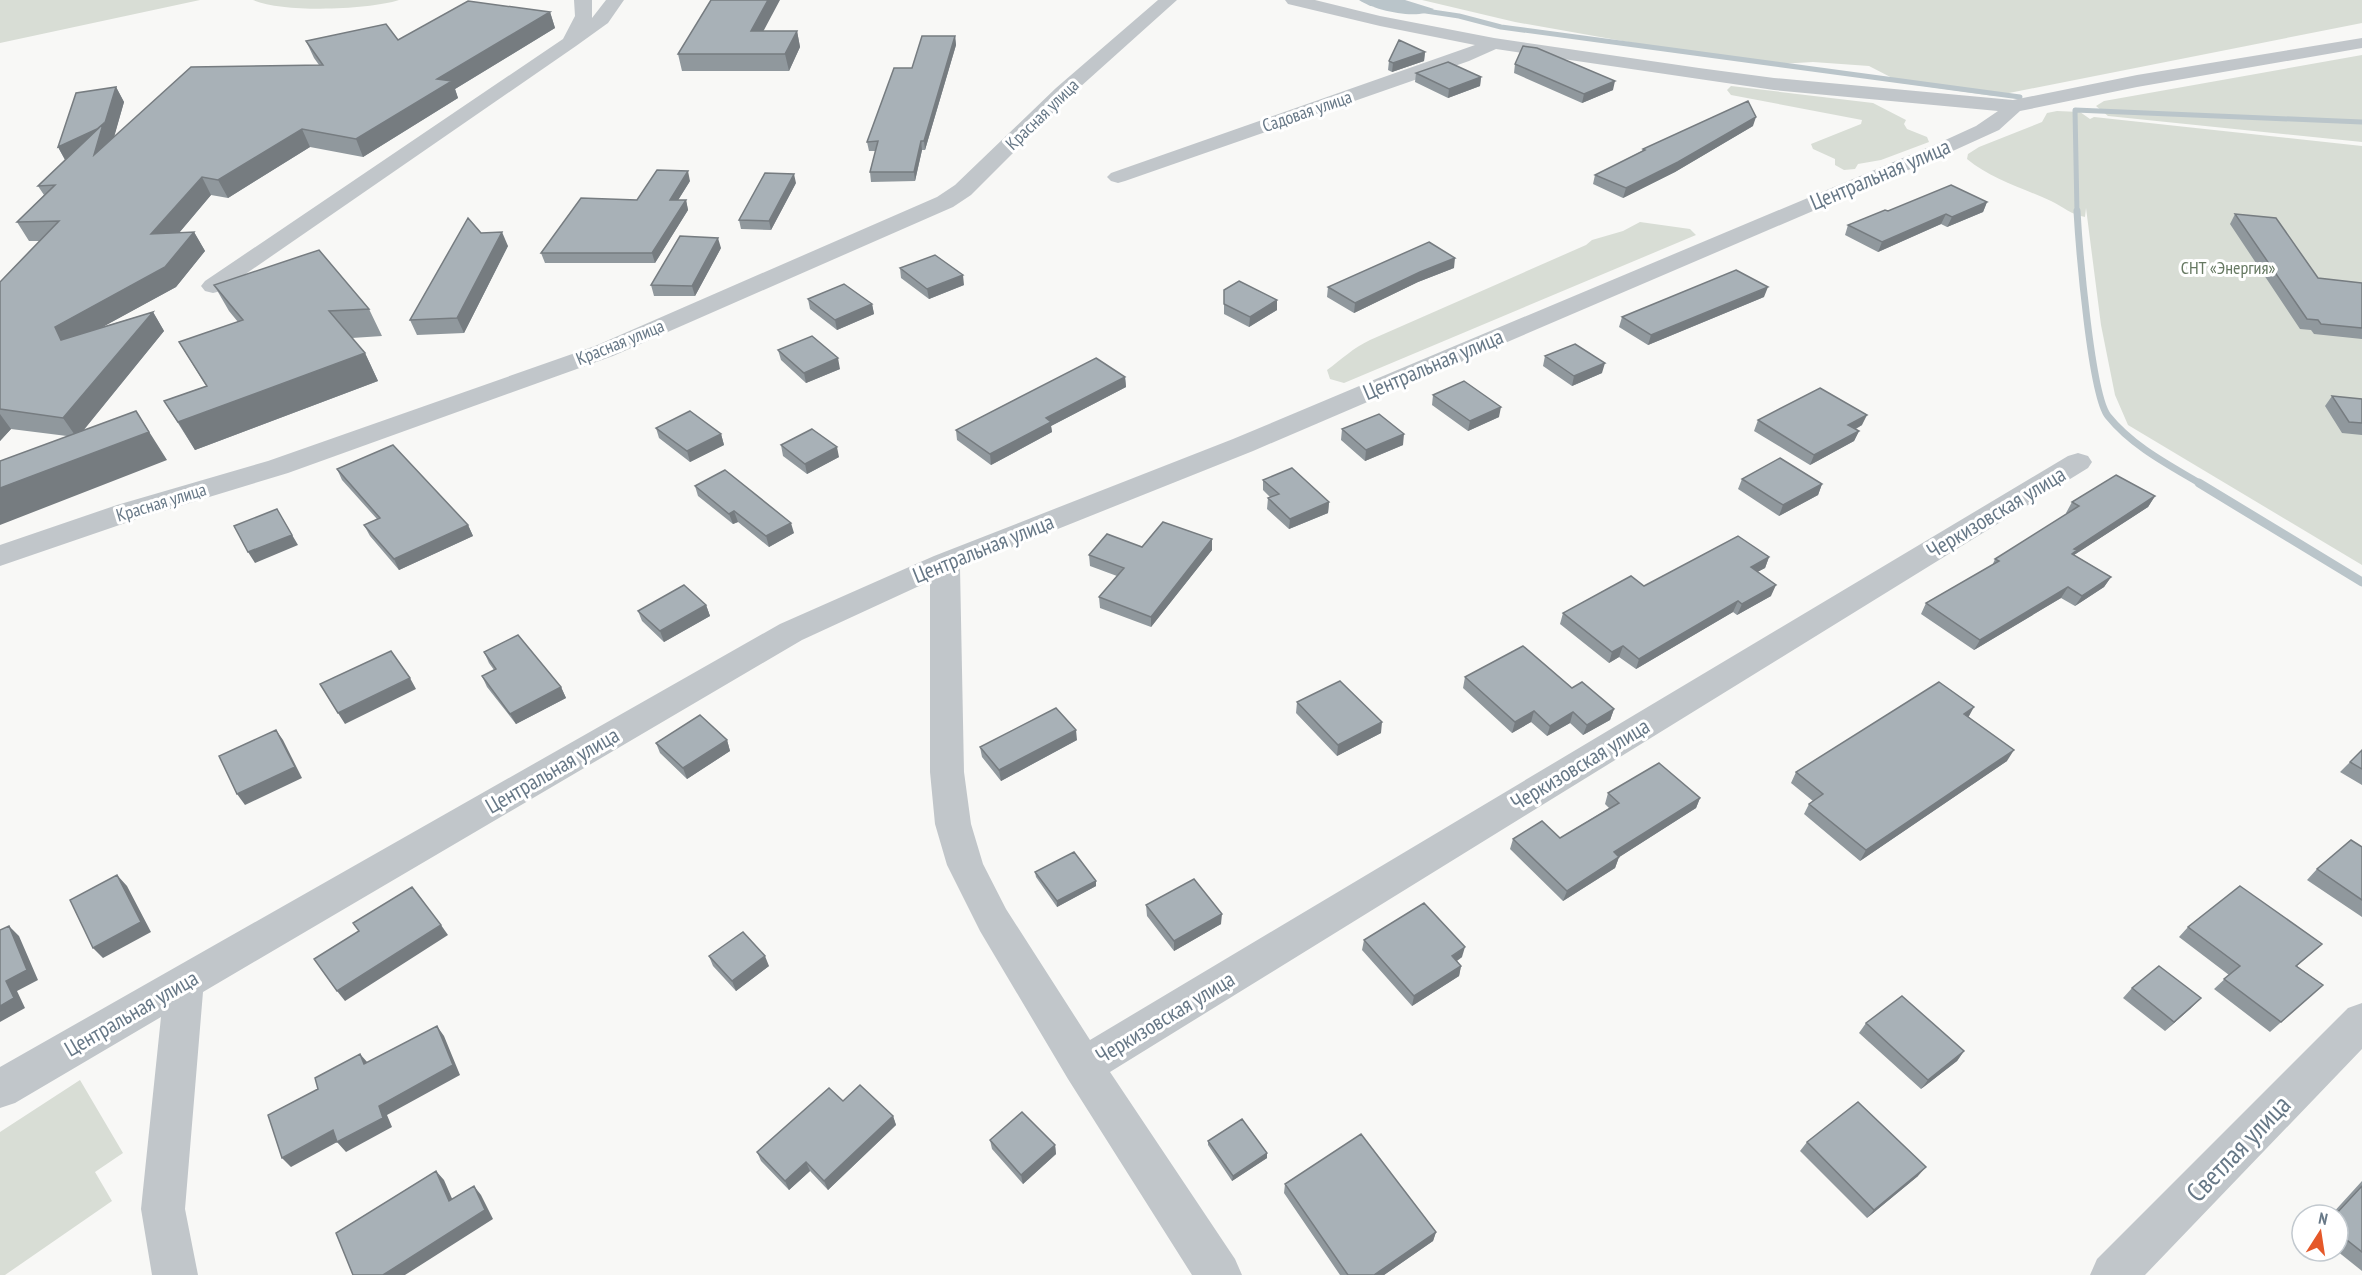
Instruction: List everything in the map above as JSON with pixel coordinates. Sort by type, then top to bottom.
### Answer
[{"type":"street","points":[[570,42],[584,16],[583,0]]},
{"type":"street","points":[[213,286],[570,42],[602,19],[615,0]]},
{"type":"street","name":"Красная улица","points":[[0,556],[49,537],[278,467],[604,351],[945,202],[963,190],[1063,92],[1168,0]]},
{"type":"street","points":[[1294,0],[1380,21],[1494,43],[1774,84],[2013,106],[2137,81],[2362,43]]},
{"type":"street","name":"Садовая улица","points":[[1118,177],[1462,57],[1494,43]]},
{"type":"street","name":"Центральная улица","points":[[0,1089],[791,633],[856,600],[1243,445],[1990,128],[2006,116],[2013,106]]},
{"type":"street","name":"Черкизовская улица","points":[[1083,1066],[2078,462]]},
{"type":"street","points":[[945,563],[947,772],[953,824],[965,865],[993,920],[1083,1066],[1219,1275]]},
{"type":"street","points":[[175,1275],[163,1209],[184,983]]},
{"type":"street","name":"Светлая улица","points":[[2113,1275],[2362,1021]]},
{"type":"green space","points":[[0,0],[200,0],[0,43]]},
{"type":"green space","points":[[253,0],[399,0],[367,6],[326,9],[284,7]]},
{"type":"green space","points":[[1422,0],[2362,0],[2362,23],[1994,96],[1902,83],[1869,66],[1813,62],[1778,64],[1707,56],[1515,22]]},
{"type":"green space","points":[[2362,55],[2362,142],[2108,116],[2096,106],[2104,101]]},
{"type":"green space","points":[[1731,86],[1873,103],[1906,120],[1904,124],[1907,129],[1927,137],[1929,142],[1881,160],[1858,164],[1855,169],[1844,170],[1835,165],[1835,159],[1813,149],[1811,144],[1861,124],[1862,120],[1731,95],[1727,90]]},
{"type":"green space","name":"СНТ «Энергия»","points":[[2080,112],[2090,119],[2094,117],[2362,146],[2362,565],[2128,425],[2115,395],[2101,325],[2086,208],[2085,217],[2075,214],[1997,178],[1967,159],[1968,154],[1979,147],[2042,122],[2047,113]]},
{"type":"green space","points":[[1640,222],[1690,229],[1696,235],[1344,383],[1330,379],[1327,370],[1370,340],[1586,245],[1592,240],[1623,231]]},
{"type":"green space","points":[[80,1080],[123,1153],[95,1172],[112,1201],[5,1275],[0,1275],[0,1132]]},
{"type":"shaded area","points":[[1359,0],[1405,0],[1434,9],[1418,14],[1396,13]]},
{"type":"building","points":[[711,0],[768,0],[751,31],[797,31],[785,54],[678,54]]},
{"type":"building","points":[[468,1],[550,12],[437,79],[452,81],[356,139],[302,129],[218,180],[202,177],[151,234],[194,232],[165,267],[55,327],[61,340],[153,312],[63,418],[0,409],[0,282],[59,221],[17,222],[55,185],[38,186],[103,124],[94,155],[191,67],[323,65],[306,41],[386,24],[398,40]]},
{"type":"building","points":[[922,36],[955,36],[924,141],[921,141],[914,172],[870,172],[878,141],[867,142],[894,68],[912,68]]},
{"type":"building","points":[[1399,40],[1425,52],[1393,63],[1389,61]]},
{"type":"building","points":[[1523,46],[1537,48],[1615,81],[1584,94],[1515,64]]},
{"type":"building","points":[[1448,62],[1481,77],[1449,89],[1416,73]]},
{"type":"building","points":[[116,87],[104,126],[103,124],[58,147],[76,93]]},
{"type":"building","points":[[1748,101],[1756,117],[1678,162],[1626,188],[1595,175],[1645,150],[1643,149]]},
{"type":"building","points":[[657,170],[688,171],[670,200],[686,200],[652,253],[541,253],[581,198],[637,200]]},
{"type":"building","points":[[765,173],[794,174],[769,221],[739,220]]},
{"type":"building","points":[[1951,185],[1987,202],[1952,217],[1946,214],[1882,242],[1848,225],[1885,210],[1888,211]]},
{"type":"building","points":[[2235,214],[2276,218],[2318,278],[2362,283],[2362,328],[2321,324],[2318,320],[2307,319]]},
{"type":"building","points":[[468,218],[481,233],[502,232],[457,318],[410,320]]},
{"type":"building","points":[[680,236],[718,238],[692,286],[651,285]]},
{"type":"building","points":[[1429,242],[1455,258],[1355,303],[1328,287]]},
{"type":"building","points":[[319,250],[369,309],[329,311],[365,353],[178,422],[164,401],[207,386],[179,342],[243,320],[214,285]]},
{"type":"building","points":[[935,255],[963,275],[927,289],[900,268]]},
{"type":"building","points":[[1736,270],[1768,287],[1651,335],[1622,317]]},
{"type":"building","points":[[1239,281],[1277,300],[1250,317],[1224,304],[1224,290]]},
{"type":"building","points":[[844,284],[872,304],[835,320],[808,299]]},
{"type":"building","points":[[812,336],[838,358],[804,373],[778,350]]},
{"type":"building","points":[[1575,344],[1605,363],[1574,376],[1545,356]]},
{"type":"building","points":[[1096,358],[1125,377],[1046,418],[1051,422],[990,454],[956,430]]},
{"type":"building","points":[[1464,381],[1501,407],[1470,421],[1433,395]]},
{"type":"building","points":[[1820,388],[1867,415],[1848,425],[1859,431],[1814,455],[1758,420]]},
{"type":"building","points":[[2332,396],[2362,399],[2362,423],[2349,422]]},
{"type":"building","points":[[136,411],[149,432],[0,488],[0,461]]},
{"type":"building","points":[[690,411],[721,434],[687,451],[656,428]]},
{"type":"building","points":[[1379,414],[1404,434],[1366,450],[1342,429]]},
{"type":"building","points":[[812,429],[837,447],[805,464],[781,445]]},
{"type":"building","points":[[393,445],[468,525],[394,559],[364,525],[380,518],[337,469]]},
{"type":"building","points":[[1780,458],[1822,484],[1783,505],[1742,479]]},
{"type":"building","points":[[1292,468],[1329,502],[1290,519],[1268,498],[1279,494],[1263,480]]},
{"type":"building","points":[[725,470],[791,523],[766,536],[734,511],[729,514],[695,486]]},
{"type":"building","points":[[2116,475],[2155,496],[2074,549],[2077,550],[2072,554],[2111,577],[2082,596],[2068,587],[1980,640],[1926,603],[1999,561],[1995,559],[2079,506],[2072,502]]},
{"type":"building","points":[[277,509],[292,535],[248,552],[234,526]]},
{"type":"building","points":[[1163,522],[1212,539],[1151,617],[1099,597],[1124,568],[1089,555],[1107,534],[1142,547]]},
{"type":"building","points":[[1738,536],[1769,557],[1751,567],[1776,585],[1742,604],[1738,601],[1639,659],[1623,646],[1612,652],[1563,613],[1631,576],[1644,586]]},
{"type":"building","points":[[684,585],[706,605],[660,631],[638,611]]},
{"type":"building","points":[[518,635],[561,687],[510,714],[482,676],[496,669],[484,652]]},
{"type":"building","points":[[1523,646],[1572,688],[1582,682],[1614,709],[1587,725],[1573,712],[1550,726],[1534,711],[1515,722],[1465,677]]},
{"type":"building","points":[[391,651],[410,678],[338,713],[320,684]]},
{"type":"building","points":[[1340,681],[1382,722],[1338,745],[1297,702]]},
{"type":"building","points":[[1939,682],[1974,707],[1964,714],[2014,750],[1866,850],[1809,804],[1823,794],[1796,772]]},
{"type":"building","points":[[1056,708],[1076,730],[999,770],[980,747]]},
{"type":"building","points":[[700,715],[727,740],[683,768],[656,743]]},
{"type":"building","points":[[276,730],[295,767],[237,794],[219,756]]},
{"type":"building","points":[[2362,750],[2362,769],[2350,762]]},
{"type":"building","points":[[1659,763],[1700,798],[1614,852],[1619,857],[1567,891],[1513,839],[1542,821],[1560,838],[1619,803],[1608,793]]},
{"type":"building","points":[[2351,840],[2362,847],[2362,900],[2317,869]]},
{"type":"building","points":[[1074,852],[1096,881],[1057,901],[1035,872]]},
{"type":"building","points":[[117,875],[141,922],[93,948],[70,900]]},
{"type":"building","points":[[1194,879],[1222,914],[1174,941],[1146,905]]},
{"type":"building","points":[[2240,886],[2322,944],[2296,966],[2323,985],[2281,1022],[2224,979],[2240,966],[2188,927]]},
{"type":"building","points":[[412,887],[441,925],[337,991],[314,959],[359,931],[353,923]]},
{"type":"building","points":[[1424,903],[1465,947],[1452,956],[1461,966],[1414,996],[1364,940]]},
{"type":"building","points":[[9,926],[27,970],[6,981],[14,998],[0,1006],[0,930]]},
{"type":"building","points":[[743,932],[765,956],[732,981],[709,956]]},
{"type":"building","points":[[2159,966],[2201,998],[2174,1022],[2132,988]]},
{"type":"building","points":[[1902,996],[1964,1051],[1928,1080],[1866,1023]]},
{"type":"building","points":[[437,1026],[453,1065],[379,1106],[383,1118],[337,1142],[333,1130],[282,1158],[268,1115],[318,1089],[315,1078],[360,1054],[364,1064]]},
{"type":"building","points":[[860,1085],[893,1116],[824,1181],[806,1162],[785,1181],[757,1152],[829,1088],[843,1101]]},
{"type":"building","points":[[1858,1102],[1926,1167],[1874,1210],[1807,1142]]},
{"type":"building","points":[[1022,1112],[1055,1145],[1021,1175],[990,1140]]},
{"type":"building","points":[[1242,1119],[1267,1153],[1233,1176],[1208,1141]]},
{"type":"building","points":[[1361,1134],[1436,1232],[1374,1275],[1348,1275],[1285,1184]]},
{"type":"building","points":[[436,1171],[449,1201],[474,1186],[485,1210],[383,1275],[353,1275],[336,1233]]},
{"type":"building","points":[[2362,1186],[2362,1252],[2350,1242],[2350,1203],[2346,1203]]},
{"type":"waterway","points":[[1419,10],[1459,16],[1501,27],[2020,97]]},
{"type":"waterway","points":[[2077,213],[2075,110],[2362,122]]},
{"type":"waterway","points":[[2077,211],[2091,351],[2102,403],[2108,416],[2128,437],[2201,484]]},
{"type":"waterway","points":[[2199,483],[2362,582]]}]
